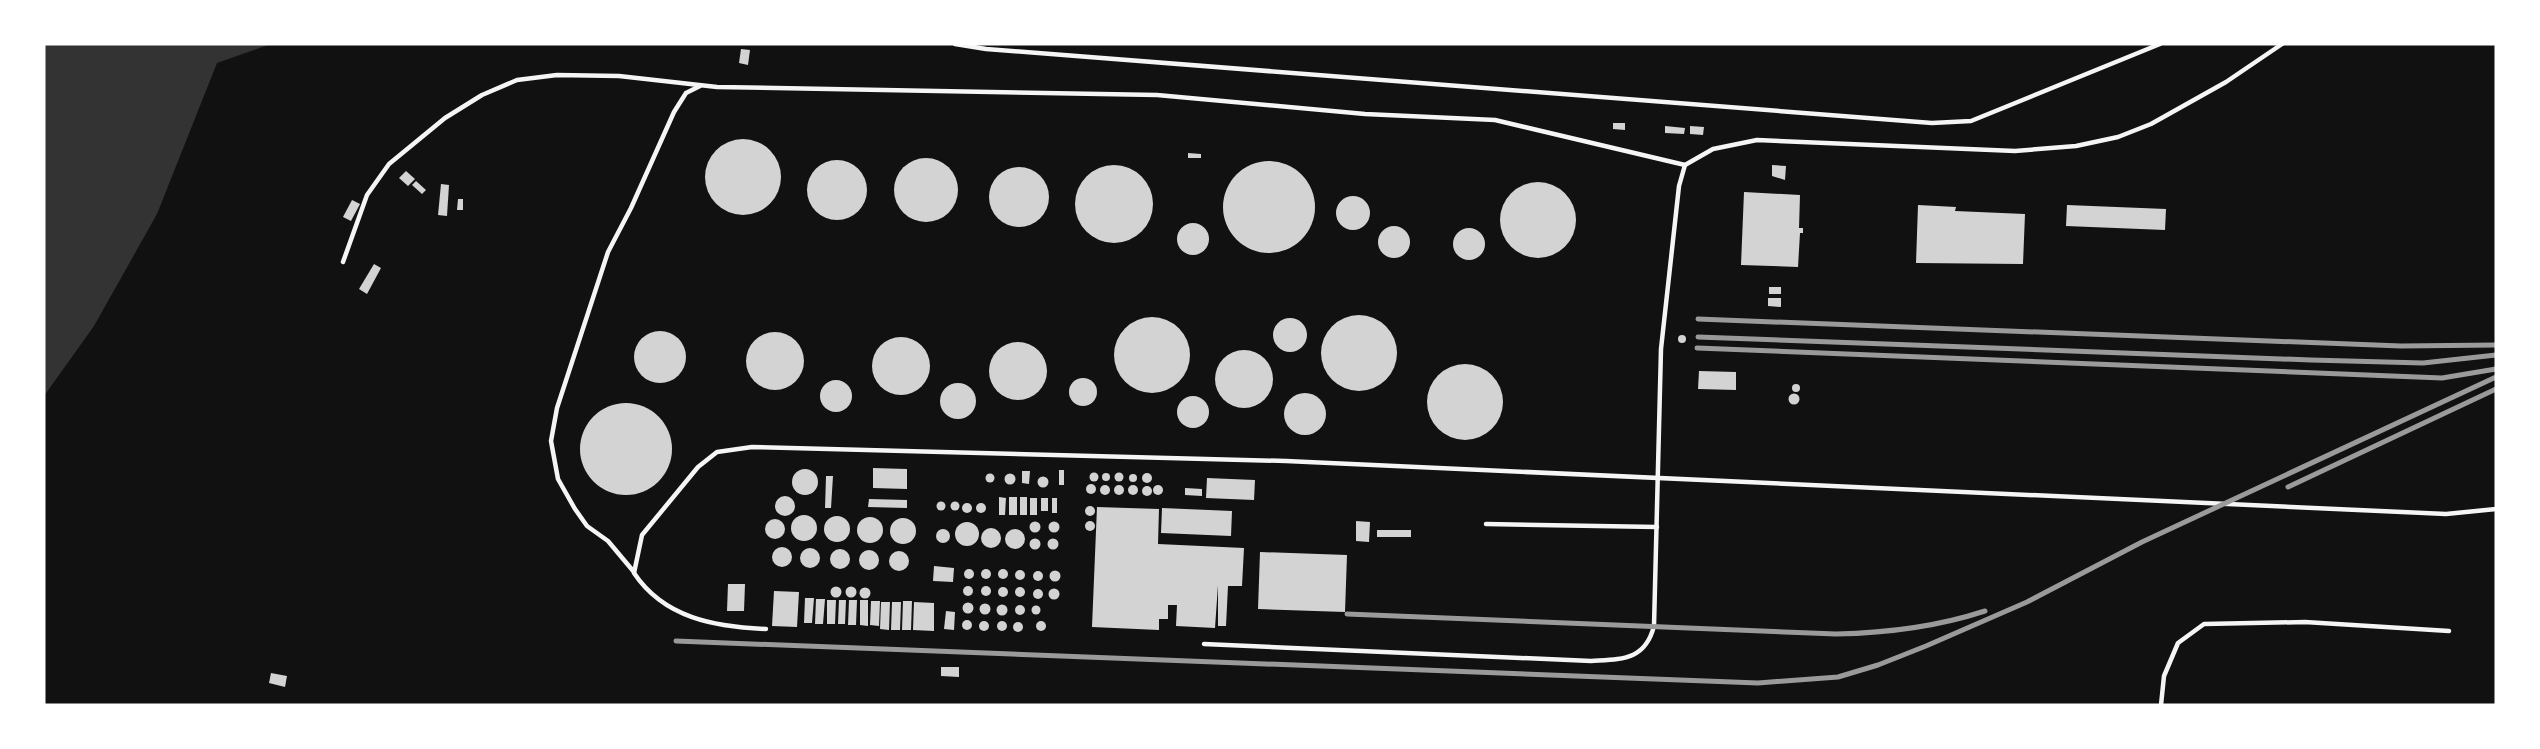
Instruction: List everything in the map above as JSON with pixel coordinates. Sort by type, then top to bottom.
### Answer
[{"type":"lane","points":[[956,44],[986,49],[1932,123],[1971,121],[2160,44]]},
{"type":"lane","points":[[343,262],[367,195],[388,164],[445,118],[482,95],[517,80],[557,75],[620,76],[701,86],[937,93],[1157,95],[1365,114],[1495,120],[1685,165],[1713,149],[1757,140],[2015,151],[2076,146],[2118,137],[2197,99],[2282,44]]},
{"type":"lane","points":[[701,86],[687,93],[674,112],[631,208],[608,251],[556,408],[551,441],[558,479],[575,509],[587,526],[608,541],[646,590],[692,619],[732,627],[766,629]]},
{"type":"lane","points":[[1204,644],[1591,661],[1622,659],[1640,652],[1650,643],[1654,626],[1661,349],[1679,186],[1685,165]]},
{"type":"lane","points":[[634,573],[642,535],[698,467],[717,452],[751,447],[1286,461],[2432,513],[2496,509]]},
{"type":"lane","points":[[1486,524],[1657,527]]},
{"type":"lane","points":[[2161,705],[2164,676],[2178,643],[2204,624],[2305,622],[2449,631]]},
{"type":"shaded area","points":[[44,44],[271,44],[217,63],[157,214],[94,326],[44,396]]},
{"type":"building","points":[[741,49],[750,50],[748,65],[739,63]]},
{"type":"building","points":[[1613,123],[1625,123],[1625,130],[1613,129]]},
{"type":"building","points":[[1665,126],[1685,128],[1684,134],[1665,133]]},
{"type":"building","points":[[1690,126],[1704,127],[1703,135],[1690,134]]},
{"type":"building","points":[[743,139],[757,142],[770,150],[778,163],[781,177],[778,191],[770,204],[757,212],[743,215],[729,212],[716,204],[708,191],[705,177],[708,163],[716,150],[729,142]]},
{"type":"building","points":[[1188,153],[1201,154],[1201,158],[1188,158]]},
{"type":"building","points":[[920,158],[932,158],[949,167],[956,178],[956,202],[949,213],[932,222],[920,222],[908,217],[899,208],[894,196],[894,184],[899,172],[908,163]]},
{"type":"building","points":[[831,160],[843,160],[862,173],[867,190],[865,202],[854,215],[843,220],[831,220],[812,207],[807,196],[807,184],[820,165]]},
{"type":"building","points":[[1269,161],[1287,164],[1302,174],[1312,189],[1315,207],[1312,225],[1302,240],[1287,250],[1269,253],[1251,250],[1236,240],[1226,225],[1223,207],[1226,189],[1236,174],[1251,164]]},
{"type":"building","points":[[1114,165],[1129,168],[1142,176],[1150,189],[1153,204],[1150,219],[1142,232],[1129,240],[1114,243],[1099,240],[1086,232],[1078,219],[1075,204],[1078,189],[1086,176],[1099,168]]},
{"type":"building","points":[[1772,165],[1786,166],[1785,180],[1772,176]]},
{"type":"building","points":[[1019,167],[1036,172],[1044,180],[1049,197],[1044,214],[1036,222],[1019,227],[1002,222],[994,214],[989,197],[994,180],[1002,172]]},
{"type":"building","points":[[406,171],[415,179],[408,186],[399,178]]},
{"type":"building","points":[[416,181],[426,190],[422,194],[412,185]]},
{"type":"building","points":[[1538,182],[1553,185],[1565,193],[1573,205],[1576,220],[1573,235],[1565,247],[1553,255],[1538,258],[1523,255],[1511,247],[1503,235],[1500,220],[1503,205],[1511,193],[1523,185]]},
{"type":"building","points":[[441,184],[449,185],[447,216],[438,215]]},
{"type":"building","points":[[1744,192],[1800,195],[1799,228],[1803,228],[1803,233],[1800,233],[1798,267],[1741,265]]},
{"type":"building","points":[[1353,196],[1365,201],[1370,213],[1365,225],[1353,230],[1341,225],[1336,213],[1341,201]]},
{"type":"building","points":[[458,199],[463,199],[463,210],[457,210]]},
{"type":"building","points":[[352,200],[360,204],[351,221],[343,217]]},
{"type":"building","points":[[1918,205],[1956,207],[1955,211],[2025,214],[2023,264],[1916,263]]},
{"type":"building","points":[[2067,205],[2166,209],[2165,230],[2066,226]]},
{"type":"building","points":[[1193,223],[1204,228],[1209,239],[1204,250],[1193,255],[1182,250],[1177,239],[1182,228]]},
{"type":"building","points":[[1394,226],[1406,230],[1410,242],[1406,254],[1394,258],[1382,254],[1378,242],[1382,230]]},
{"type":"building","points":[[1469,228],[1480,233],[1485,244],[1480,255],[1469,260],[1458,255],[1453,244],[1458,233]]},
{"type":"building","points":[[374,264],[381,268],[367,294],[359,289]]},
{"type":"building","points":[[1769,287],[1781,287],[1781,294],[1769,294]]},
{"type":"building","points":[[1768,298],[1781,298],[1781,307],[1768,306]]},
{"type":"building","points":[[1359,315],[1374,318],[1386,326],[1394,338],[1397,353],[1394,368],[1386,380],[1374,388],[1359,391],[1344,388],[1332,380],[1324,368],[1321,353],[1324,338],[1332,326],[1344,318]]},
{"type":"building","points":[[1152,317],[1166,320],[1179,328],[1187,341],[1190,355],[1187,369],[1179,382],[1166,390],[1152,393],[1138,390],[1125,382],[1117,369],[1114,355],[1117,341],[1125,328],[1138,320]]},
{"type":"building","points":[[1290,318],[1302,323],[1307,335],[1302,347],[1290,352],[1278,347],[1273,335],[1278,323]]},
{"type":"building","points":[[660,331],[679,338],[686,357],[679,376],[660,383],[641,376],[634,357],[641,338]]},
{"type":"building","points":[[769,332],[781,332],[796,340],[804,355],[804,367],[796,382],[781,390],[769,390],[754,382],[746,367],[746,355],[754,340]]},
{"type":"building","points":[[1682,335],[1686,339],[1682,343],[1678,339]]},
{"type":"building","points":[[901,337],[917,342],[925,350],[930,366],[925,382],[917,390],[901,395],[885,390],[877,382],[872,366],[877,350],[885,342]]},
{"type":"building","points":[[1018,342],[1034,347],[1042,355],[1047,371],[1042,387],[1034,395],[1018,400],[1002,395],[994,387],[989,371],[994,355],[1002,347]]},
{"type":"building","points":[[1244,350],[1255,352],[1268,363],[1273,379],[1271,390],[1260,403],[1244,408],[1233,406],[1220,395],[1215,379],[1217,368],[1228,355]]},
{"type":"building","points":[[1465,364],[1479,367],[1492,375],[1500,388],[1503,402],[1500,416],[1492,429],[1479,437],[1465,440],[1451,437],[1438,429],[1430,416],[1427,402],[1430,388],[1438,375],[1451,367]]},
{"type":"building","points":[[1699,371],[1736,372],[1736,390],[1698,389]]},
{"type":"building","points":[[1083,378],[1093,382],[1097,392],[1093,402],[1083,406],[1073,402],[1069,392],[1073,382]]},
{"type":"building","points":[[836,380],[847,385],[852,396],[847,407],[836,412],[825,407],[820,396],[825,385]]},
{"type":"building","points":[[958,383],[971,388],[976,401],[971,414],[958,419],[945,414],[940,401],[945,388]]},
{"type":"building","points":[[1796,384],[1800,388],[1796,392],[1792,388]]},
{"type":"building","points":[[1305,393],[1320,399],[1326,414],[1320,429],[1305,435],[1290,429],[1284,414],[1290,399]]},
{"type":"building","points":[[1794,394],[1798,395],[1798,403],[1794,404],[1790,403],[1789,399],[1790,395]]},
{"type":"building","points":[[1193,396],[1204,401],[1209,412],[1204,423],[1193,428],[1182,423],[1177,412],[1182,401]]},
{"type":"building","points":[[626,403],[652,411],[664,423],[672,449],[664,475],[652,487],[626,495],[600,487],[588,475],[580,449],[588,423],[600,411]]},
{"type":"building","points":[[873,468],[907,469],[907,489],[873,488]]},
{"type":"building","points":[[805,469],[814,473],[818,482],[814,491],[805,495],[796,491],[792,482],[796,473]]},
{"type":"building","points":[[1059,470],[1064,470],[1064,485],[1059,485]]},
{"type":"building","points":[[1022,471],[1030,471],[1029,484],[1022,483]]},
{"type":"building","points":[[1119,472],[1124,477],[1119,482],[1114,477]]},
{"type":"building","points":[[990,473],[995,478],[990,483],[985,478]]},
{"type":"building","points":[[1094,473],[1098,477],[1094,481],[1090,477]]},
{"type":"building","points":[[1106,473],[1110,477],[1106,481],[1102,477]]},
{"type":"building","points":[[1147,473],[1151,474],[1151,482],[1147,483],[1143,482],[1142,478],[1143,474]]},
{"type":"building","points":[[1010,474],[1014,475],[1014,483],[1010,484],[1006,483],[1005,479],[1006,475]]},
{"type":"building","points":[[1133,474],[1137,478],[1133,482],[1129,478]]},
{"type":"building","points":[[826,476],[833,476],[831,508],[825,508]]},
{"type":"building","points":[[1043,477],[1047,478],[1047,486],[1043,487],[1039,486],[1038,482],[1039,478]]},
{"type":"building","points":[[1207,478],[1255,480],[1254,500],[1206,498]]},
{"type":"building","points":[[1091,484],[1096,489],[1091,494],[1086,489]]},
{"type":"building","points":[[1105,485],[1110,490],[1105,495],[1100,490]]},
{"type":"building","points":[[1119,485],[1124,490],[1119,495],[1114,490]]},
{"type":"building","points":[[1133,485],[1138,490],[1133,495],[1128,490]]},
{"type":"building","points":[[1158,485],[1163,490],[1158,495],[1153,490]]},
{"type":"building","points":[[1147,486],[1152,491],[1147,496],[1142,491]]},
{"type":"building","points":[[1185,488],[1202,489],[1202,496],[1185,495]]},
{"type":"building","points":[[785,496],[792,499],[795,506],[792,513],[785,516],[778,513],[775,506],[778,499]]},
{"type":"building","points":[[999,497],[1006,498],[1005,515],[999,515]]},
{"type":"building","points":[[1009,497],[1017,497],[1017,515],[1009,515]]},
{"type":"building","points":[[1020,497],[1027,497],[1027,515],[1020,515]]},
{"type":"building","points":[[1030,498],[1037,498],[1037,515],[1030,515]]},
{"type":"building","points":[[1041,498],[1048,498],[1048,511],[1041,511]]},
{"type":"building","points":[[1052,498],[1057,498],[1057,513],[1052,513]]},
{"type":"building","points":[[869,499],[907,500],[907,508],[868,507]]},
{"type":"building","points":[[941,501],[946,506],[941,511],[936,506]]},
{"type":"building","points":[[955,502],[959,506],[955,510],[951,506]]},
{"type":"building","points":[[967,503],[972,508],[967,513],[962,508]]},
{"type":"building","points":[[981,503],[986,508],[981,513],[976,508]]},
{"type":"building","points":[[1090,506],[1095,511],[1090,516],[1085,511]]},
{"type":"building","points":[[1097,507],[1159,509],[1158,544],[1244,548],[1242,586],[1228,586],[1226,626],[1218,626],[1218,585],[1215,628],[1176,626],[1177,605],[1168,605],[1168,619],[1159,619],[1159,630],[1092,627]]},
{"type":"building","points":[[1162,508],[1232,511],[1231,536],[1161,533]]},
{"type":"building","points":[[804,515],[813,519],[817,528],[813,537],[804,541],[795,537],[791,528],[795,519]]},
{"type":"building","points":[[837,516],[846,520],[850,529],[846,538],[837,542],[828,538],[824,529],[828,520]]},
{"type":"building","points":[[870,517],[879,521],[883,530],[879,539],[870,543],[861,539],[857,530],[861,521]]},
{"type":"building","points":[[903,518],[912,522],[916,531],[912,540],[903,544],[894,540],[890,531],[894,522]]},
{"type":"building","points":[[775,519],[782,522],[785,529],[782,536],[775,539],[768,536],[765,529],[768,522]]},
{"type":"building","points":[[1090,521],[1095,526],[1090,531],[1085,526]]},
{"type":"building","points":[[1356,521],[1370,522],[1369,542],[1356,541]]},
{"type":"building","points":[[962,522],[972,522],[979,529],[979,539],[972,546],[962,546],[955,539],[955,529]]},
{"type":"building","points":[[1035,522],[1039,523],[1039,531],[1035,532],[1031,531],[1030,527],[1031,523]]},
{"type":"building","points":[[1054,522],[1058,523],[1058,531],[1054,532],[1050,531],[1049,527],[1050,523]]},
{"type":"building","points":[[991,528],[998,531],[1001,538],[998,545],[991,548],[984,545],[981,538],[984,531]]},
{"type":"building","points":[[943,529],[948,531],[948,541],[943,543],[938,541],[936,536],[938,531]]},
{"type":"building","points":[[1015,529],[1022,532],[1025,539],[1022,546],[1015,549],[1008,546],[1005,539],[1008,532]]},
{"type":"building","points":[[1377,530],[1411,530],[1411,537],[1377,537]]},
{"type":"building","points":[[1035,539],[1039,540],[1039,548],[1035,549],[1031,548],[1030,544],[1031,540]]},
{"type":"building","points":[[1053,539],[1057,540],[1057,548],[1053,549],[1049,548],[1048,544],[1049,540]]},
{"type":"building","points":[[782,547],[789,550],[792,557],[789,564],[782,567],[775,564],[772,557],[775,550]]},
{"type":"building","points":[[810,548],[817,551],[820,558],[817,565],[810,568],[803,565],[800,558],[803,551]]},
{"type":"building","points":[[840,549],[847,552],[850,559],[847,566],[840,569],[833,566],[830,559],[833,552]]},
{"type":"building","points":[[869,550],[876,553],[879,560],[876,567],[869,570],[862,567],[859,560],[862,553]]},
{"type":"building","points":[[899,551],[906,554],[909,561],[906,568],[899,571],[892,568],[889,561],[892,554]]},
{"type":"building","points":[[1260,552],[1347,555],[1345,612],[1258,609]]},
{"type":"building","points":[[934,566],[954,568],[953,582],[933,581]]},
{"type":"building","points":[[969,569],[974,574],[969,579],[964,574]]},
{"type":"building","points":[[986,569],[991,574],[986,579],[981,574]]},
{"type":"building","points":[[1003,569],[1008,574],[1003,579],[998,574]]},
{"type":"building","points":[[1020,570],[1025,575],[1020,580],[1015,575]]},
{"type":"building","points":[[1038,571],[1043,576],[1038,581],[1033,576]]},
{"type":"building","points":[[1055,571],[1059,572],[1059,580],[1055,581],[1051,580],[1050,576],[1051,572]]},
{"type":"building","points":[[728,584],[745,584],[744,611],[727,611]]},
{"type":"building","points":[[968,586],[973,591],[968,596],[963,591]]},
{"type":"building","points":[[986,586],[991,591],[986,596],[981,591]]},
{"type":"building","points":[[836,587],[840,588],[840,596],[836,597],[832,596],[831,592],[832,588]]},
{"type":"building","points":[[851,587],[855,588],[855,596],[851,597],[847,596],[846,592],[847,588]]},
{"type":"building","points":[[1003,587],[1008,592],[1003,597],[998,592]]},
{"type":"building","points":[[1020,587],[1025,592],[1020,597],[1015,592]]},
{"type":"building","points":[[865,588],[869,589],[869,597],[865,598],[861,597],[860,593],[861,589]]},
{"type":"building","points":[[1038,589],[1043,594],[1038,599],[1033,594]]},
{"type":"building","points":[[1054,589],[1058,590],[1058,598],[1054,599],[1050,598],[1049,594],[1050,590]]},
{"type":"building","points":[[774,591],[799,592],[797,627],[772,626]]},
{"type":"building","points":[[805,598],[814,598],[812,623],[804,623]]},
{"type":"building","points":[[816,599],[825,599],[823,624],[815,624]]},
{"type":"building","points":[[827,600],[836,600],[835,624],[827,624]]},
{"type":"building","points":[[839,600],[846,600],[845,624],[838,624]]},
{"type":"building","points":[[849,600],[857,600],[856,625],[848,625]]},
{"type":"building","points":[[860,600],[868,600],[868,626],[860,625]]},
{"type":"building","points":[[871,601],[880,601],[879,626],[870,625]]},
{"type":"building","points":[[903,601],[912,601],[911,630],[902,630]]},
{"type":"building","points":[[881,602],[890,602],[889,630],[880,629]]},
{"type":"building","points":[[892,602],[901,602],[900,630],[891,630]]},
{"type":"building","points":[[914,602],[934,603],[934,631],[913,630]]},
{"type":"building","points":[[968,603],[972,604],[972,612],[968,613],[964,612],[963,608],[964,604]]},
{"type":"building","points":[[985,604],[989,605],[989,613],[985,614],[981,613],[980,609],[981,605]]},
{"type":"building","points":[[1002,605],[1006,606],[1006,614],[1002,615],[998,614],[997,610],[998,606]]},
{"type":"building","points":[[1020,605],[1025,610],[1020,615],[1015,610]]},
{"type":"building","points":[[1036,605],[1041,610],[1036,615],[1031,610]]},
{"type":"building","points":[[946,611],[955,612],[954,630],[944,629]]},
{"type":"building","points":[[967,620],[972,625],[967,630],[962,625]]},
{"type":"building","points":[[984,621],[989,626],[984,631],[979,626]]},
{"type":"building","points":[[1002,621],[1007,626],[1002,631],[997,626]]},
{"type":"building","points":[[1041,621],[1045,622],[1045,630],[1041,631],[1037,630],[1036,626],[1037,622]]},
{"type":"building","points":[[1018,622],[1023,627],[1018,632],[1013,627]]},
{"type":"building","points":[[941,667],[959,667],[959,677],[941,676]]},
{"type":"building","points":[[271,673],[287,676],[285,687],[269,683]]},
{"type":"railway","points":[[1698,319],[2401,346],[2496,345]]},
{"type":"railway","points":[[1698,337],[2423,363],[2496,355]]},
{"type":"railway","points":[[1697,348],[2442,378],[2496,369]]},
{"type":"railway","points":[[676,641],[1758,683],[1838,677],[1926,646],[2027,602],[2142,542],[2496,377]]},
{"type":"railway","points":[[2288,487],[2496,389]]},
{"type":"railway","points":[[1347,614],[1836,634],[1912,628],[1985,611]]}]
